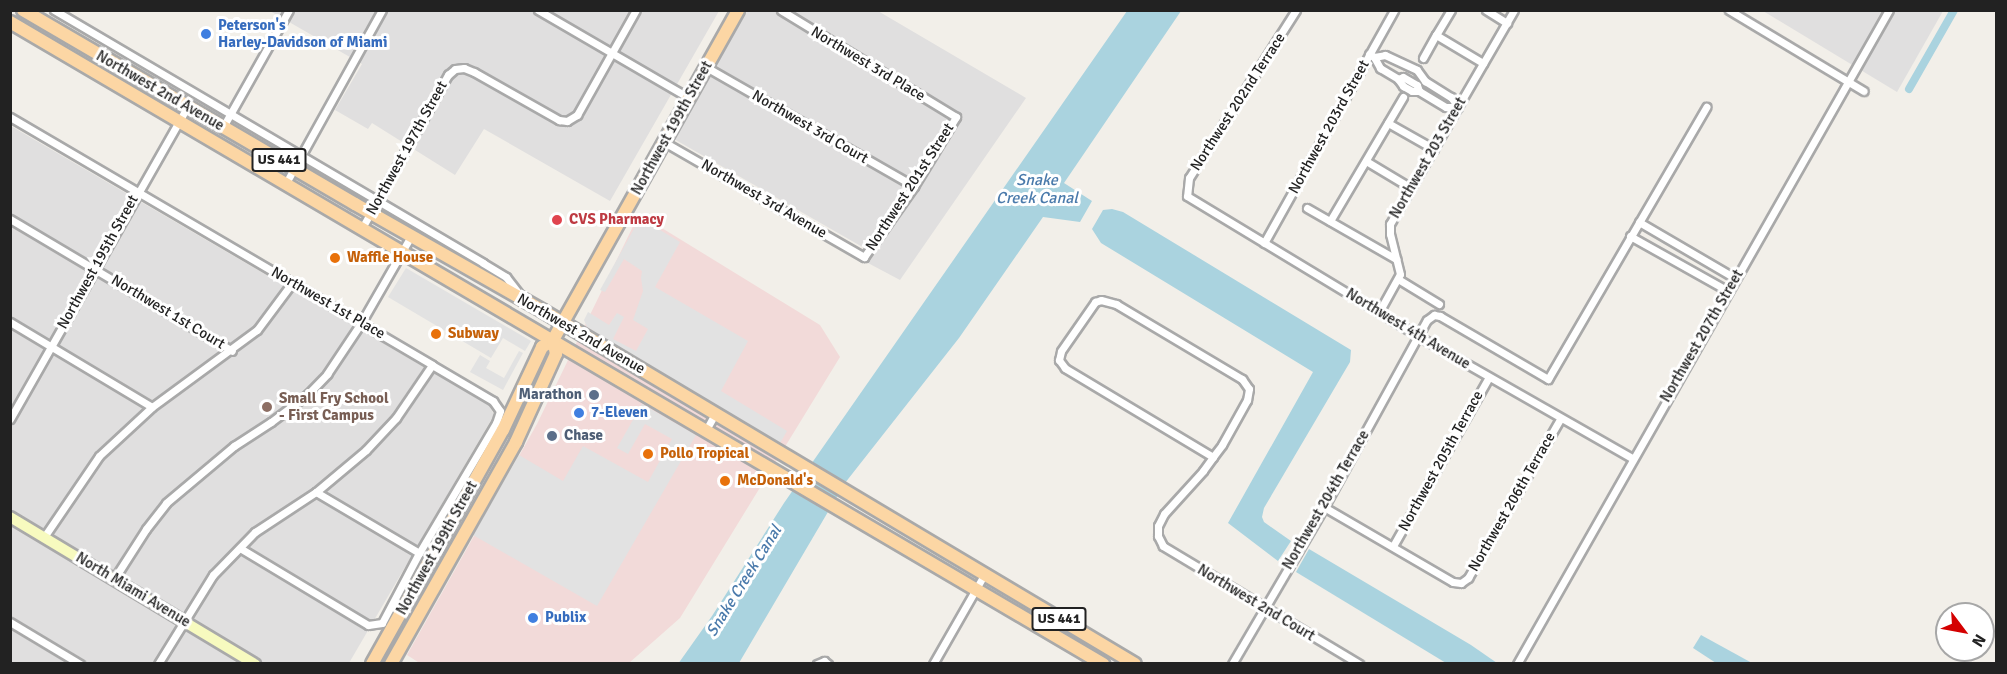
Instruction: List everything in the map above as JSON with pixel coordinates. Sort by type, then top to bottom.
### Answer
[{"type":"main road","name":"Northwest 2nd Avenue","points":[[23,10],[292,168],[563,322],[842,491],[1135,663]]},
{"type":"main road","name":"Northwest 199th Street","points":[[372,663],[503,430],[542,346],[553,340],[738,10]]},
{"type":"main road","name":"Northwest 2nd Avenue","points":[[10,22],[1103,663]]},
{"type":"main road","name":"Northwest 199th Street","points":[[391,663],[516,442],[556,354],[553,340]]},
{"type":"street","points":[[54,10],[506,277],[523,299]]},
{"type":"street","points":[[223,127],[289,10]]},
{"type":"street","points":[[286,183],[292,168],[382,10]]},
{"type":"street","points":[[538,10],[689,98]]},
{"type":"street","points":[[613,54],[636,10]]},
{"type":"street","name":"Northwest 3rd Place","points":[[781,10],[956,117]]},
{"type":"street","name":"Northwest 202nd Terrace","points":[[1187,196],[1189,178],[1296,10]]},
{"type":"street","name":"Northwest 203rd Street","points":[[1264,243],[1372,56],[1394,10]]},
{"type":"street","points":[[1423,58],[1450,10]]},
{"type":"street","points":[[1486,10],[1506,23]]},
{"type":"street","name":"Northwest 203 Street","points":[[1398,279],[1400,274],[1390,224],[1514,10]]},
{"type":"street","points":[[1729,10],[1864,91]]},
{"type":"street","name":"Northwest 207th Street","points":[[1517,663],[1889,10]]},
{"type":"street","points":[[1436,35],[1483,63]]},
{"type":"street","name":"Northwest 197th Street","points":[[362,228],[448,75],[455,69],[464,68],[474,72],[559,120],[567,121],[577,115],[613,54]]},
{"type":"street","points":[[1385,55],[1417,70],[1425,81],[1451,97],[1458,107],[1446,106],[1419,91],[1412,91],[1380,68],[1372,56],[1385,55]]},
{"type":"street","name":"Northwest 3rd Court","points":[[706,67],[914,186]]},
{"type":"street","points":[[1419,91],[1425,81]]},
{"type":"street","points":[[1330,221],[1403,97]]},
{"type":"street","name":"Northwest 195th Street","points":[[10,419],[187,107]]},
{"type":"street","points":[[1706,107],[1630,236],[1728,291]]},
{"type":"street","name":"Northwest 1st Place","points":[[10,117],[493,401],[500,411],[496,423],[419,554]]},
{"type":"street","name":"Northwest 201st Street","points":[[864,257],[914,186],[956,117]]},
{"type":"street","points":[[1388,123],[1434,149]]},
{"type":"street","name":"Northwest 3rd Avenue","points":[[664,142],[864,257]]},
{"type":"street","points":[[1366,161],[1411,188]]},
{"type":"street","name":"Northwest 4th Avenue","points":[[1187,196],[1418,336],[1632,458]]},
{"type":"street","points":[[1306,208],[1396,259]]},
{"type":"street","name":"Northwest 1st Court","points":[[10,219],[232,351]]},
{"type":"street","points":[[1639,222],[1735,278]]},
{"type":"street","points":[[114,579],[146,529],[166,503],[234,446],[272,422],[308,394],[327,374],[361,323],[411,236]]},
{"type":"street","name":"Northwest 204th Terrace","points":[[1232,663],[1324,507],[1425,324],[1434,315],[1440,316],[1548,379],[1630,236]]},
{"type":"street","points":[[1657,251],[1665,237]]},
{"type":"street","points":[[1673,260],[1680,246]]},
{"type":"street","points":[[1379,312],[1398,279],[1439,304]]},
{"type":"street","points":[[44,537],[99,456],[152,407],[232,351],[257,330],[292,283]]},
{"type":"street","points":[[1101,300],[1116,304],[1242,379],[1249,389],[1247,400],[1213,457],[1065,368],[1059,360],[1061,351],[1091,307],[1101,300]]},
{"type":"street","points":[[10,322],[152,407]]},
{"type":"street","points":[[158,663],[213,575],[270,520],[316,492],[366,450],[396,418],[432,365]]},
{"type":"street","name":"Northwest 205th Terrace","points":[[1393,546],[1489,377]]},
{"type":"street","points":[[706,430],[715,414]]},
{"type":"street","name":"Northwest 206th Terrace","points":[[1393,546],[1453,582],[1461,583],[1468,578],[1560,419]]},
{"type":"street","name":"Northwest 2nd Court","points":[[1213,457],[1164,514],[1158,526],[1158,536],[1170,552],[1359,663]]},
{"type":"street","points":[[240,548],[368,625],[381,623],[419,554],[316,492]]},
{"type":"street","points":[[1324,507],[1393,546]]},
{"type":"street","name":"North Miami Avenue","points":[[10,517],[255,663]]},
{"type":"street","points":[[891,539],[900,525]]},
{"type":"street","points":[[933,663],[984,575]]},
{"type":"street","points":[[10,622],[80,663]]},
{"type":"street","points":[[817,663],[824,661],[828,663]]},
{"type":"shaded area","points":[[270,11],[719,11],[610,201],[484,129],[455,175],[372,123],[368,129],[335,110],[362,64]]},
{"type":"shaded area","points":[[747,11],[878,11],[1026,98],[900,280],[868,263],[873,253],[674,139]]},
{"type":"shaded area","points":[[1763,11],[1943,11],[1897,92]]},
{"type":"shaded area","points":[[11,126],[489,405],[494,415],[349,663],[11,664]]},
{"type":"shaded area","points":[[639,214],[820,325],[840,357],[680,618],[629,663],[421,664],[407,655],[537,424]]},
{"type":"shaded area","points":[[640,218],[680,242],[655,287],[748,341],[721,391],[787,431],[779,445],[587,327],[584,320],[588,312],[609,325],[617,313],[624,317],[613,339],[636,351],[648,329],[633,320],[643,291],[642,271],[624,259],[605,292],[600,290]]},
{"type":"shaded area","points":[[406,268],[531,341],[525,351],[503,338],[491,358],[388,297]]},
{"type":"shaded area","points":[[519,351],[523,353],[503,390],[470,372],[480,355],[490,361],[486,368],[504,378]]},
{"type":"shaded area","points":[[642,404],[696,435],[597,606],[473,535],[519,455],[563,481],[583,446],[648,482],[672,439],[645,424],[628,454],[617,448]]},
{"type":"water","name":"Snake Creek Canal","points":[[1127,11],[1181,11],[1064,183],[1092,201],[1080,222],[1043,217],[959,338],[845,483],[739,663],[678,664],[712,616],[784,503]]},
{"type":"water","points":[[1112,209],[1123,212],[1351,350],[1350,362],[1264,508],[1262,517],[1264,522],[1291,541],[1278,561],[1228,523],[1313,372],[1101,243],[1092,229],[1103,210]]},
{"type":"water","points":[[1309,549],[1471,645],[1497,663],[1446,663],[1296,572]]},
{"type":"water","points":[[1701,635],[1752,663],[1716,663],[1693,648]]},
{"type":"waterway","points":[[1909,89],[1954,10]]},
{"type":"place","name":"Peterson's Harley-Davidson of Miami","points":[[206,34]]},
{"type":"place","name":"CVS Pharmacy","points":[[557,220]]},
{"type":"place","name":"Waffle House","points":[[335,258]]},
{"type":"place","name":"Subway","points":[[436,334]]},
{"type":"place","name":"Marathon","points":[[594,395]]},
{"type":"place","name":"Small Fry School - First Campus","points":[[267,407]]},
{"type":"place","name":"7-Eleven","points":[[579,413]]},
{"type":"place","name":"Chase","points":[[552,436]]},
{"type":"place","name":"Pollo Tropical","points":[[648,454]]},
{"type":"place","name":"McDonald's","points":[[725,481]]},
{"type":"place","name":"Publix","points":[[533,618]]}]
